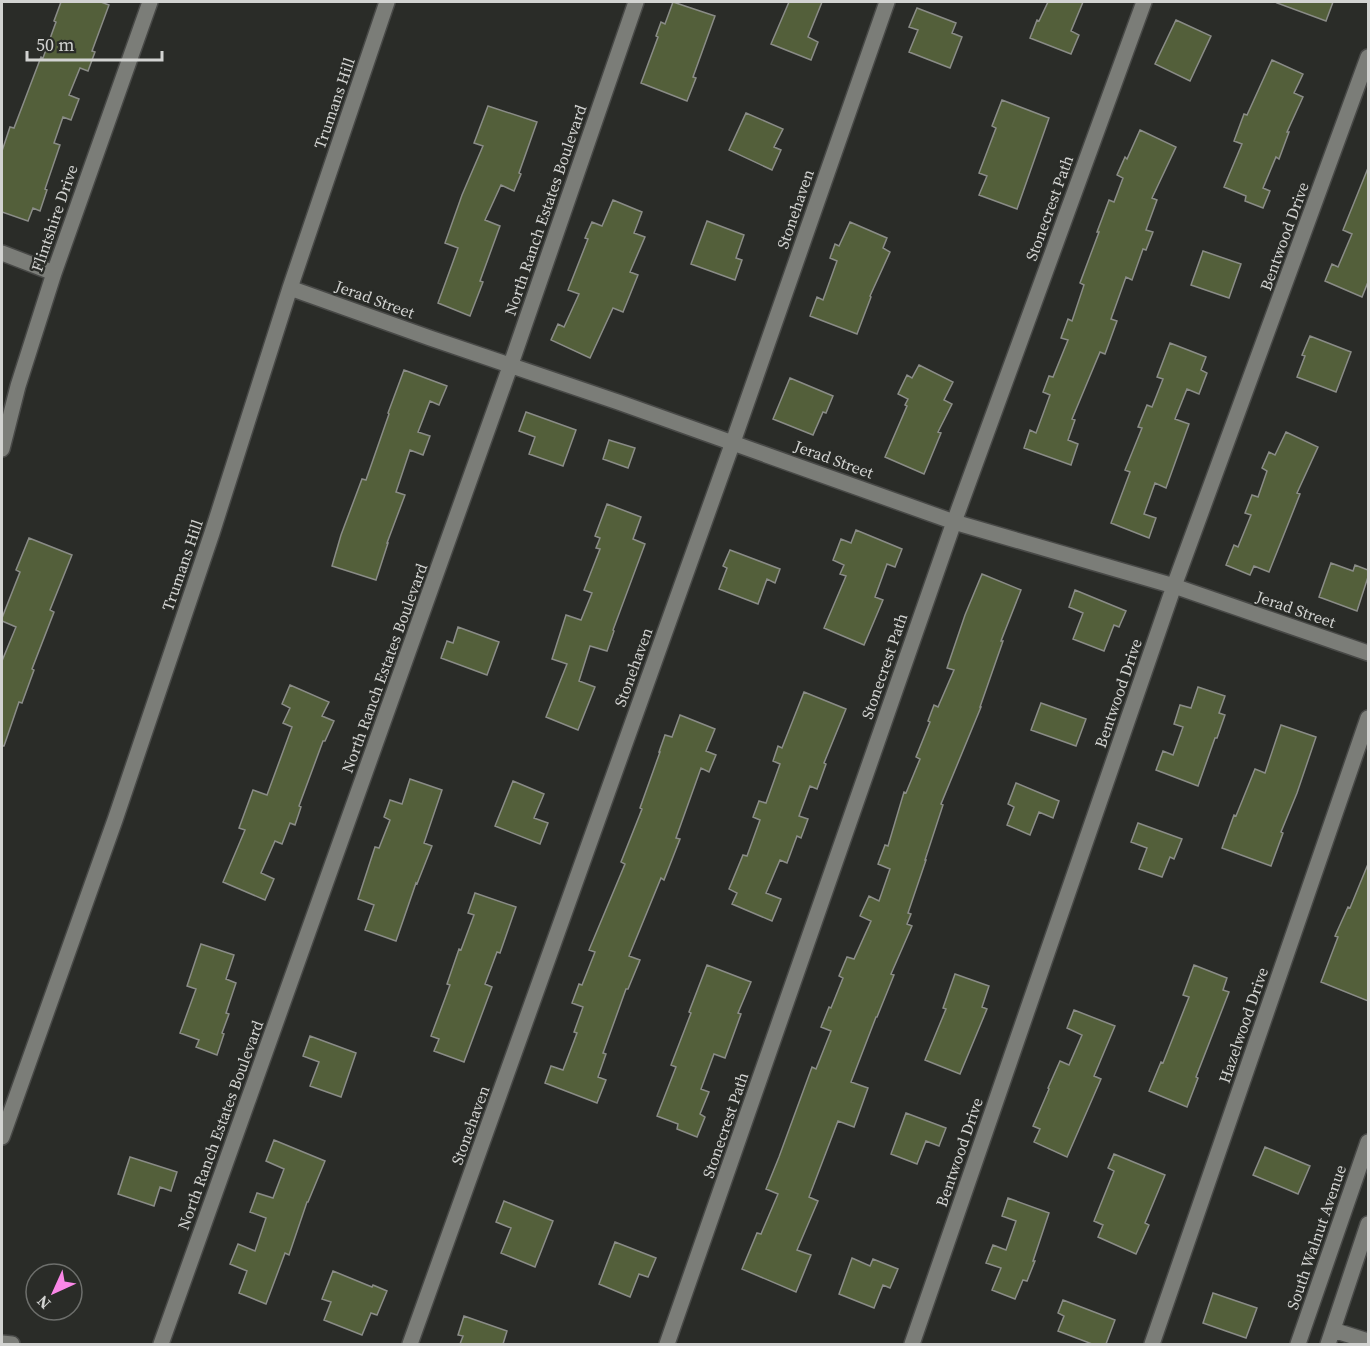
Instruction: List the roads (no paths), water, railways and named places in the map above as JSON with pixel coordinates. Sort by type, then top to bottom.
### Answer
[{"type":"street","name":"Flintshire Drive","points":[[2,449],[18,386],[54,273],[150,2]]},
{"type":"street","name":"Trumans Hill","points":[[2,1137],[212,533],[290,288],[387,2]]},
{"type":"street","name":"North Ranch Estates Boulevard","points":[[161,1344],[511,364],[636,2]]},
{"type":"street","name":"Stonehaven","points":[[410,1344],[888,2]]},
{"type":"street","name":"Stonecrest Path","points":[[667,1344],[954,522],[1144,2]]},
{"type":"street","name":"Bentwood Drive","points":[[912,1344],[1174,586],[1368,57]]},
{"type":"street","points":[[2,253],[54,273]]},
{"type":"street","name":"Jerad Street","points":[[290,288],[733,442],[954,522],[1174,586],[1368,653]]},
{"type":"street","name":"Hazelwood Drive","points":[[1152,1344],[1368,718]]},
{"type":"street","name":"South Walnut Avenue","points":[[1298,1344],[1368,1142]]},
{"type":"street","points":[[1368,1224],[1330,1337],[1368,1341]]},
{"type":"street","points":[[2,1343],[12,1344]]}]
